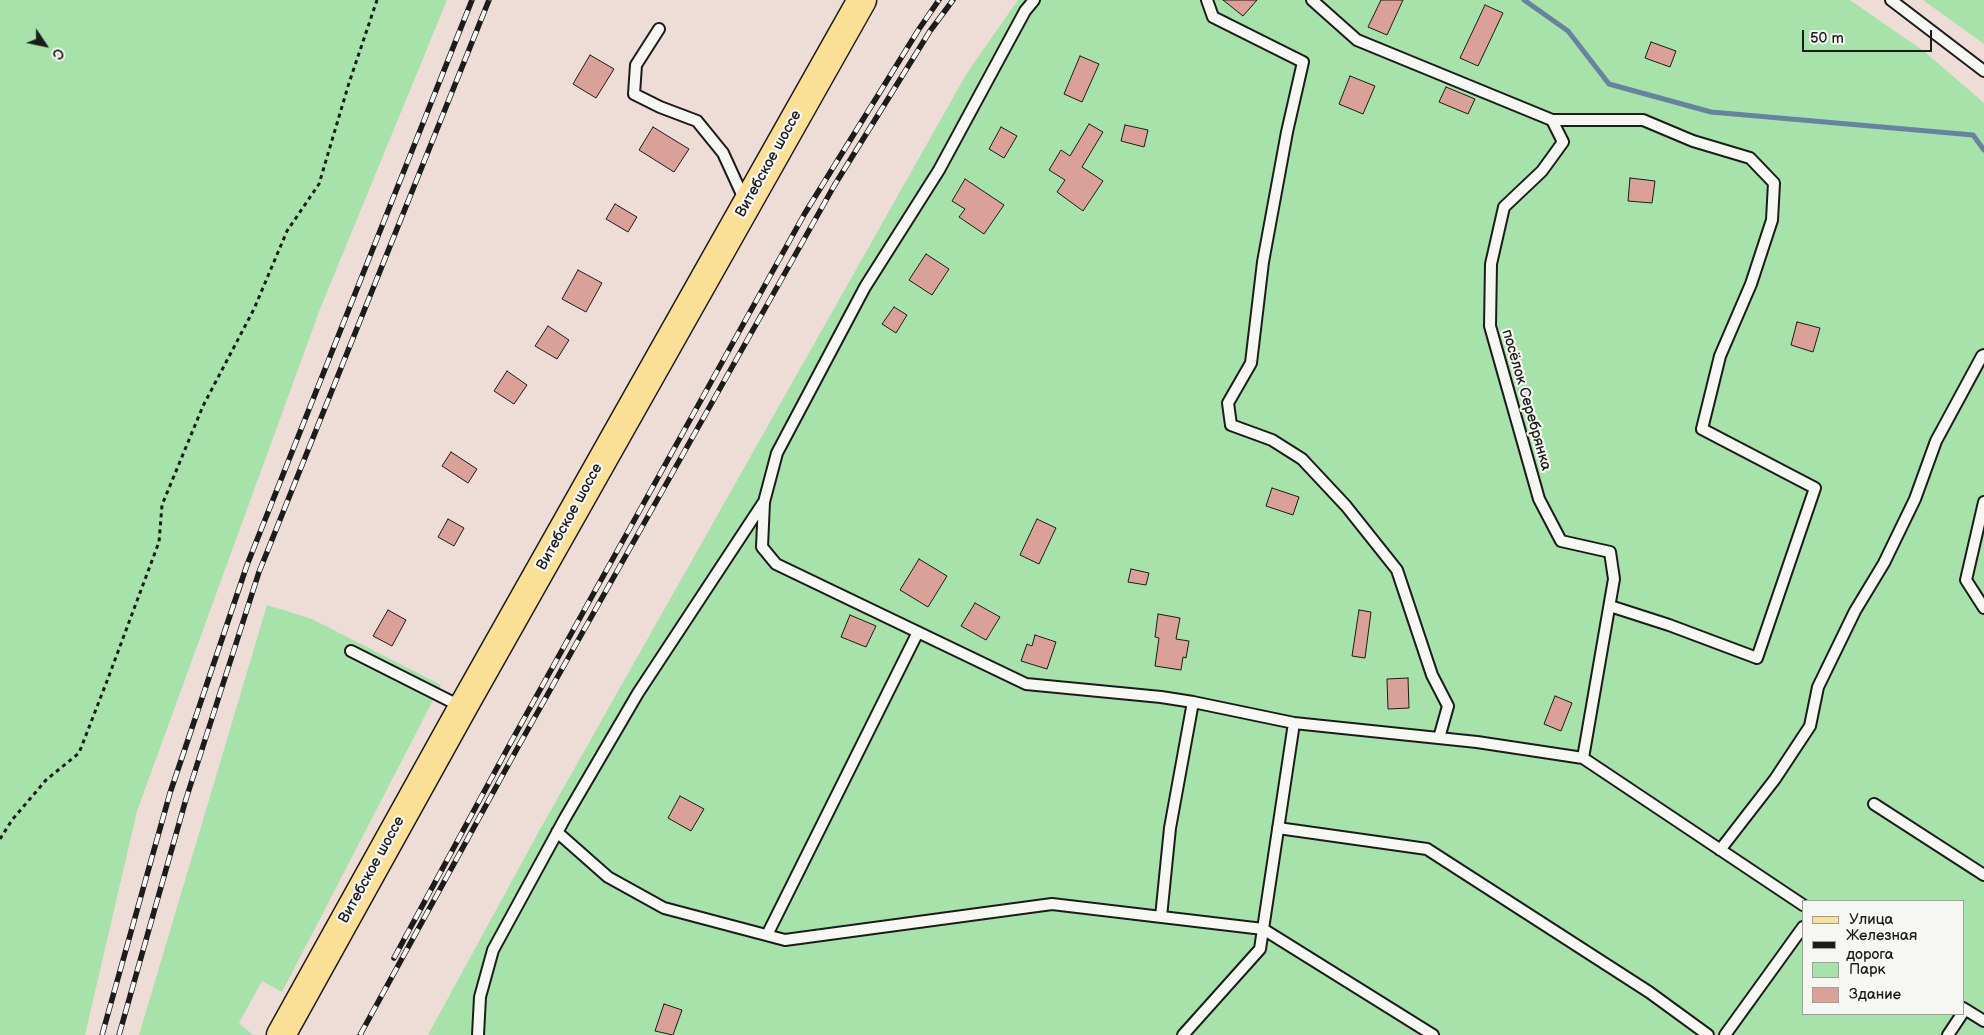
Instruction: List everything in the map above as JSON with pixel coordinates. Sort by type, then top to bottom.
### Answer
[{"type":"main road","name":"Витебское шоссе","points":[[281,1035],[463,707],[862,0]]},
{"type":"lane","points":[[1034,0],[1025,11],[939,170],[865,287],[777,453],[764,502],[762,547],[776,564],[1026,684],[1161,697],[1294,723],[1477,742],[1583,758],[1802,904]]},
{"type":"lane","points":[[1207,0],[1213,17],[1303,62],[1287,132],[1263,262],[1251,363],[1228,403],[1231,425],[1272,440],[1302,459],[1346,506],[1398,570],[1432,676],[1448,706],[1439,738]]},
{"type":"lane","points":[[1312,0],[1356,40],[1552,120],[1643,120],[1693,141],[1750,158],[1774,183],[1772,220],[1751,284],[1720,356],[1702,429],[1815,488],[1757,658],[1669,625],[1610,606]]},
{"type":"lane","points":[[1891,0],[1984,71]]},
{"type":"lane","points":[[659,29],[636,65],[634,94],[660,107],[697,121],[723,153],[747,204]]},
{"type":"lane","name":"посёлок Серебрянка","points":[[1552,120],[1563,142],[1542,171],[1504,207],[1491,264],[1490,326],[1539,499],[1561,540],[1610,552],[1614,579],[1583,758]]},
{"type":"lane","points":[[1720,850],[1775,779],[1810,726],[1818,687],[1855,611],[1884,564],[1915,500],[1936,441],[1984,355]]},
{"type":"lane","points":[[478,1035],[480,997],[493,950],[557,832],[638,693],[764,502]]},
{"type":"lane","points":[[1984,502],[1966,580],[1984,608]]},
{"type":"lane","points":[[767,935],[918,632]]},
{"type":"lane","points":[[351,651],[463,707]]},
{"type":"lane","points":[[1161,917],[1170,828],[1193,702]]},
{"type":"lane","points":[[1183,1035],[1260,949],[1294,723]]},
{"type":"lane","points":[[1874,804],[1984,875]]},
{"type":"lane","points":[[1278,828],[1427,849],[1649,992],[1708,1035]]},
{"type":"lane","points":[[557,832],[608,877],[664,908],[785,940],[1052,904],[1263,929],[1434,1035]]},
{"type":"lane","points":[[1725,1035],[1802,928]]},
{"type":"lane","points":[[1964,1011],[1984,1021]]},
{"type":"lane","points":[[1948,1035],[1960,1015]]},
{"type":"path","points":[[0,838],[12,820],[46,780],[78,752],[107,681],[159,542],[162,505],[203,406],[254,310],[287,231],[319,184],[377,0]]},
{"type":"green space","points":[[0,0],[447,0],[320,309],[137,811],[85,1035],[0,1035]]},
{"type":"green space","points":[[1018,0],[1850,0],[1925,52],[1984,103],[1984,1035],[428,1035],[538,833],[967,73]]},
{"type":"green space","points":[[1923,0],[1984,0],[1984,44]]},
{"type":"green space","points":[[267,605],[312,619],[441,685],[282,992],[262,981],[239,1023],[253,1035],[139,1035]]},
{"type":"building","points":[[1223,0],[1257,0],[1243,16]]},
{"type":"building","points":[[1381,0],[1403,0],[1387,35],[1368,27]]},
{"type":"building","points":[[1485,5],[1503,13],[1478,66],[1460,58]]},
{"type":"building","points":[[1651,42],[1676,51],[1670,67],[1645,58]]},
{"type":"building","points":[[590,55],[614,69],[596,98],[573,84]]},
{"type":"building","points":[[1080,56],[1099,64],[1082,102],[1064,94]]},
{"type":"building","points":[[1350,76],[1375,86],[1363,114],[1339,104]]},
{"type":"building","points":[[1446,87],[1475,99],[1468,114],[1439,102]]},
{"type":"building","points":[[1089,124],[1103,132],[1082,167],[1103,181],[1083,211],[1057,192],[1065,180],[1049,170],[1061,150],[1070,156]]},
{"type":"building","points":[[1125,125],[1148,130],[1144,147],[1121,141]]},
{"type":"building","points":[[653,127],[689,149],[674,172],[639,150]]},
{"type":"building","points":[[1001,127],[1017,136],[1004,158],[989,149]]},
{"type":"building","points":[[1630,178],[1655,181],[1652,203],[1628,201]]},
{"type":"building","points":[[965,179],[1004,205],[984,234],[959,217],[965,209],[952,201]]},
{"type":"building","points":[[615,204],[637,217],[628,232],[606,219]]},
{"type":"building","points":[[926,254],[949,269],[932,295],[909,280]]},
{"type":"building","points":[[578,270],[602,283],[586,312],[562,299]]},
{"type":"building","points":[[894,307],[907,315],[896,333],[882,324]]},
{"type":"building","points":[[1797,322],[1820,328],[1813,352],[1791,345]]},
{"type":"building","points":[[548,326],[569,340],[557,359],[535,346]]},
{"type":"building","points":[[507,371],[527,385],[514,404],[494,391]]},
{"type":"building","points":[[451,452],[477,469],[468,483],[442,466]]},
{"type":"building","points":[[1272,488],[1299,497],[1293,515],[1266,506]]},
{"type":"building","points":[[448,519],[464,528],[454,546],[438,537]]},
{"type":"building","points":[[1037,519],[1056,528],[1039,564],[1020,555]]},
{"type":"building","points":[[919,559],[947,576],[928,607],[900,590]]},
{"type":"building","points":[[1131,569],[1149,573],[1146,585],[1128,582]]},
{"type":"building","points":[[975,603],[1000,617],[986,640],[961,626]]},
{"type":"building","points":[[388,610],[406,620],[392,646],[373,636]]},
{"type":"building","points":[[1359,610],[1371,612],[1365,658],[1352,656]]},
{"type":"building","points":[[1158,614],[1180,618],[1176,639],[1189,641],[1186,658],[1183,657],[1181,670],[1155,666],[1159,638],[1155,637]]},
{"type":"building","points":[[850,615],[876,626],[866,647],[841,637]]},
{"type":"building","points":[[1035,635],[1056,642],[1047,669],[1021,661],[1027,644],[1032,646]]},
{"type":"building","points":[[1408,678],[1409,708],[1388,709],[1387,679]]},
{"type":"building","points":[[1555,696],[1572,703],[1561,731],[1544,724]]},
{"type":"building","points":[[680,796],[704,809],[691,831],[668,818]]},
{"type":"building","points":[[664,1004],[682,1010],[673,1035],[655,1031]]},
{"type":"waterway","points":[[1524,0],[1568,31],[1609,84],[1711,112],[1973,135],[1984,150]]},
{"type":"railway","points":[[102,1035],[170,793],[247,565],[472,0]]},
{"type":"railway","points":[[119,1035],[186,799],[259,572],[489,0]]},
{"type":"railway","points":[[394,958],[511,742],[805,213],[939,0]]},
{"type":"railway","points":[[360,1035],[518,747],[834,186],[930,31],[953,0]]}]
